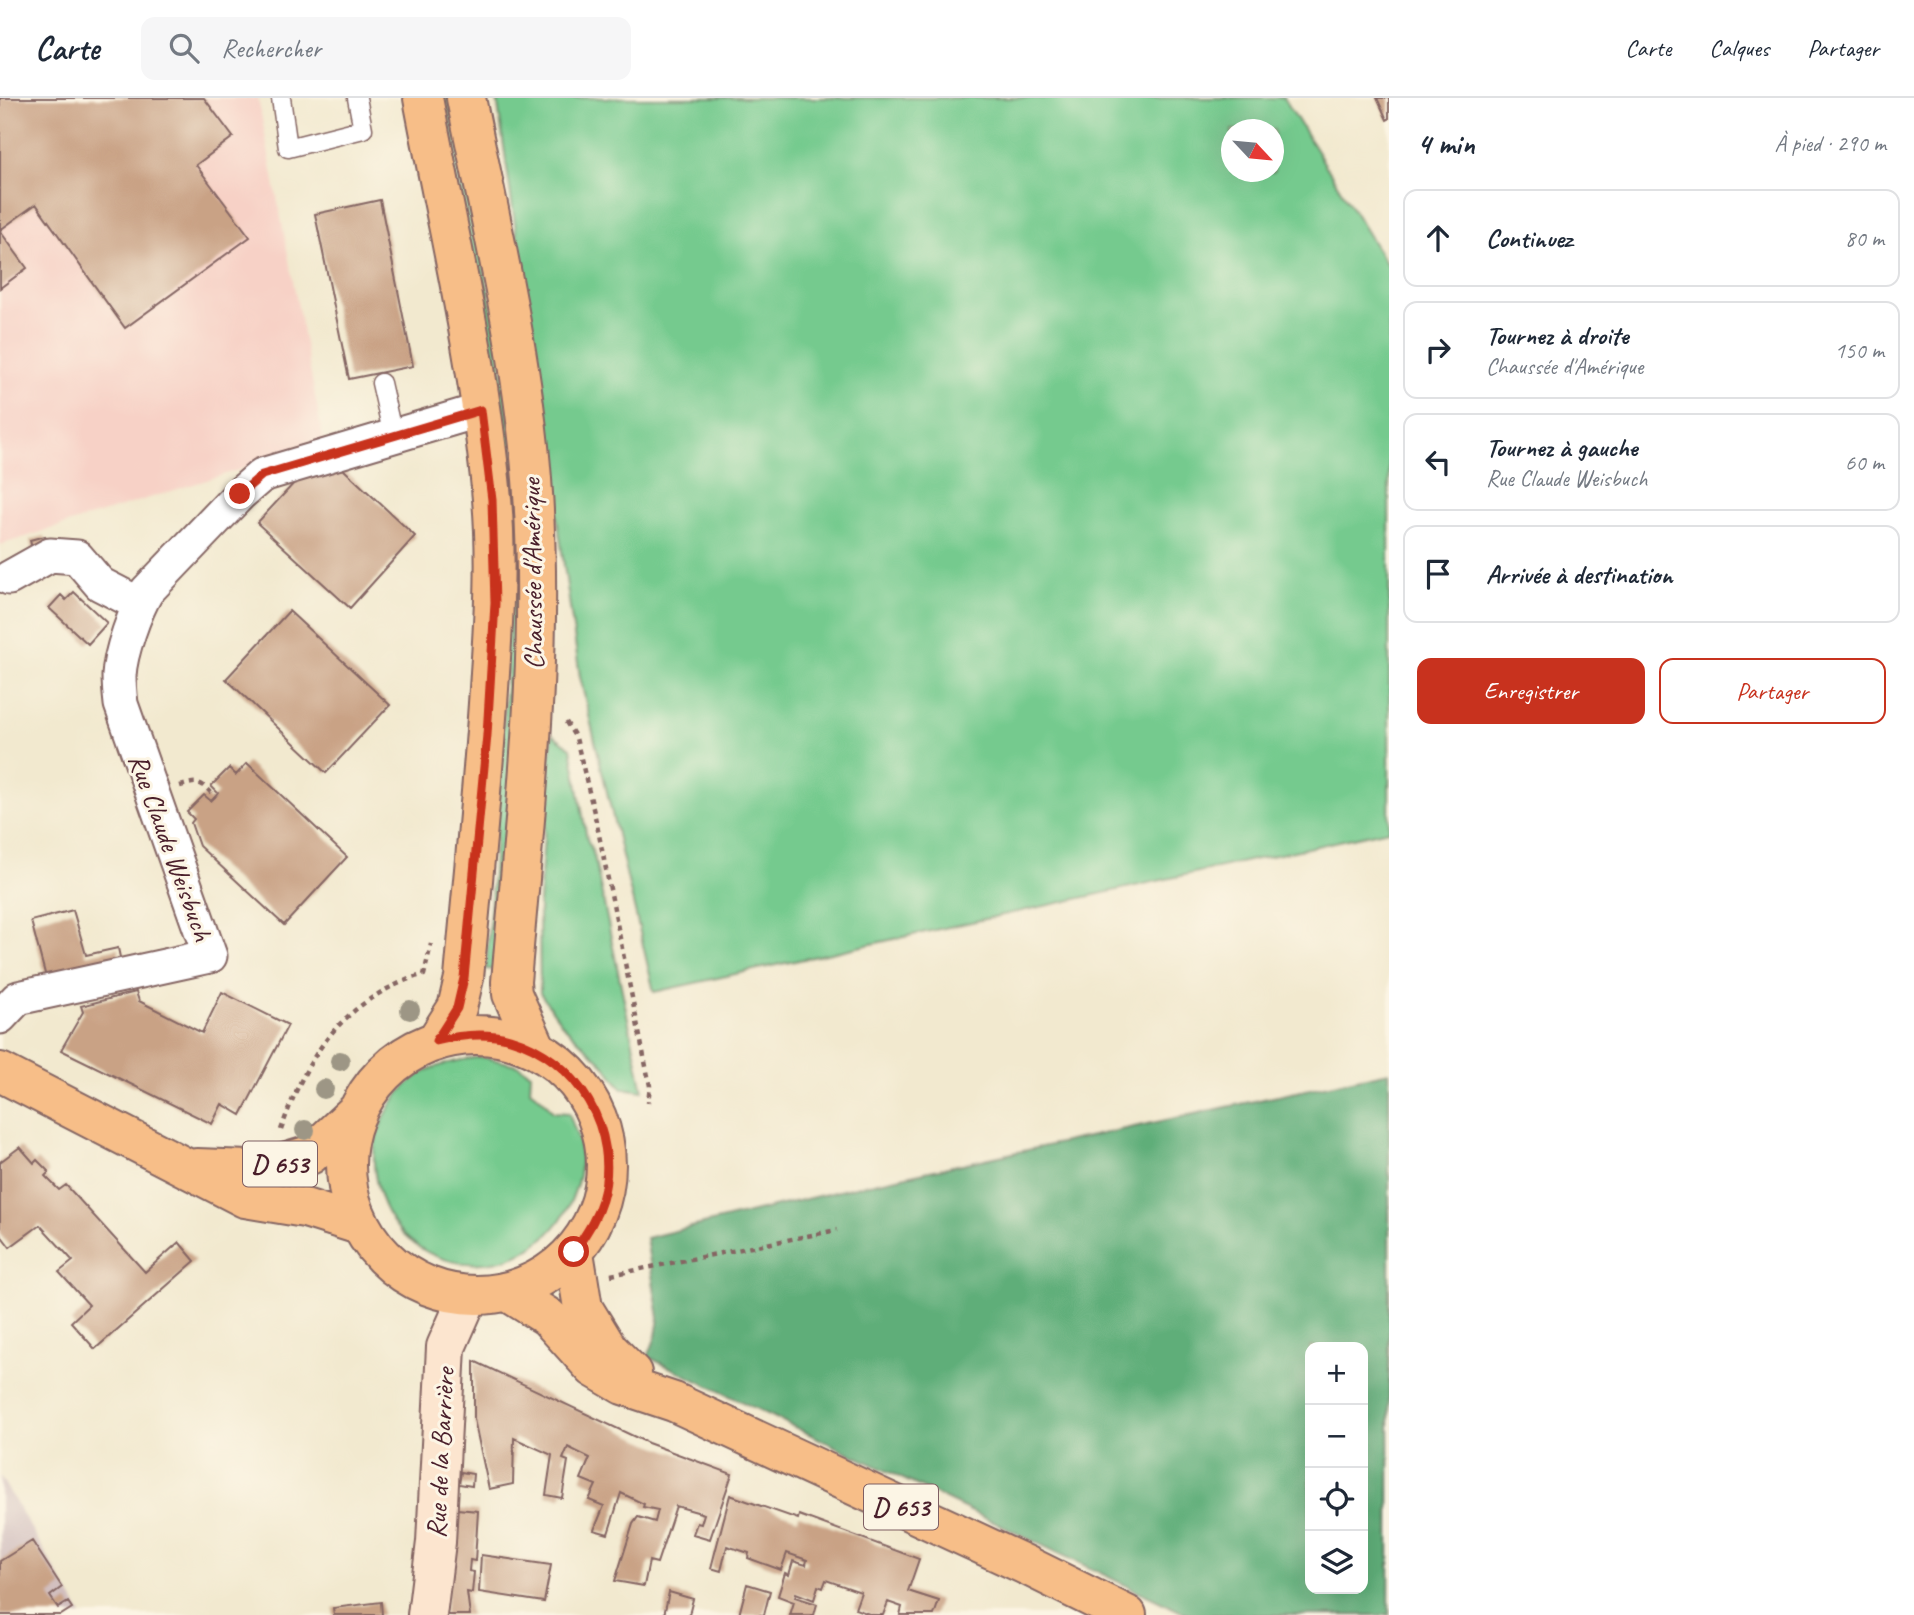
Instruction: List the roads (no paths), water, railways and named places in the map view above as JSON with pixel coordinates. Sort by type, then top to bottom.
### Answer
[{"type":"main road","name":"Chaussée d'Amérique","points":[[423,98],[481,410],[492,500],[494,590],[487,735],[464,978],[457,1008],[436,1041]]},
{"type":"main road","name":"Chaussée d'Amérique","points":[[466,98],[517,362],[532,478],[536,568],[536,673],[512,994],[537,1050]]},
{"type":"main road","points":[[586,1265],[544,1277],[508,1292],[487,1296],[455,1294],[415,1282],[381,1256],[359,1225],[348,1195],[345,1163],[348,1136],[357,1111],[374,1083],[398,1061],[436,1041],[481,1035],[510,1039],[537,1050],[559,1065],[578,1084],[593,1108],[603,1135],[606,1173],[586,1265],[583,1307],[608,1349],[631,1372],[674,1402]]},
{"type":"main road","name":"D 653","points":[[0,1072],[245,1198],[305,1208],[359,1225]]},
{"type":"main road","name":"D 653","points":[[186,1167],[249,1170],[267,1168],[310,1155],[357,1111]]},
{"type":"main road","points":[[508,1292],[548,1317],[594,1368],[623,1385],[674,1402]]},
{"type":"main road","name":"D 653","points":[[674,1402],[1128,1615]]},
{"type":"street","name":"Rue Claude Weisbuch","points":[[0,1017],[18,998],[210,956],[121,704],[119,674],[139,604],[154,583],[240,494],[262,475],[481,410]]},
{"type":"street","points":[[9,578],[50,555],[77,556],[100,584],[139,604]]},
{"type":"street","name":"Rue de la Barrière","points":[[426,1615],[436,1542],[446,1347],[469,1295]]},
{"type":"lane","points":[[281,98],[289,148],[363,129],[357,98]]},
{"type":"lane","points":[[381,383],[393,436]]}]
